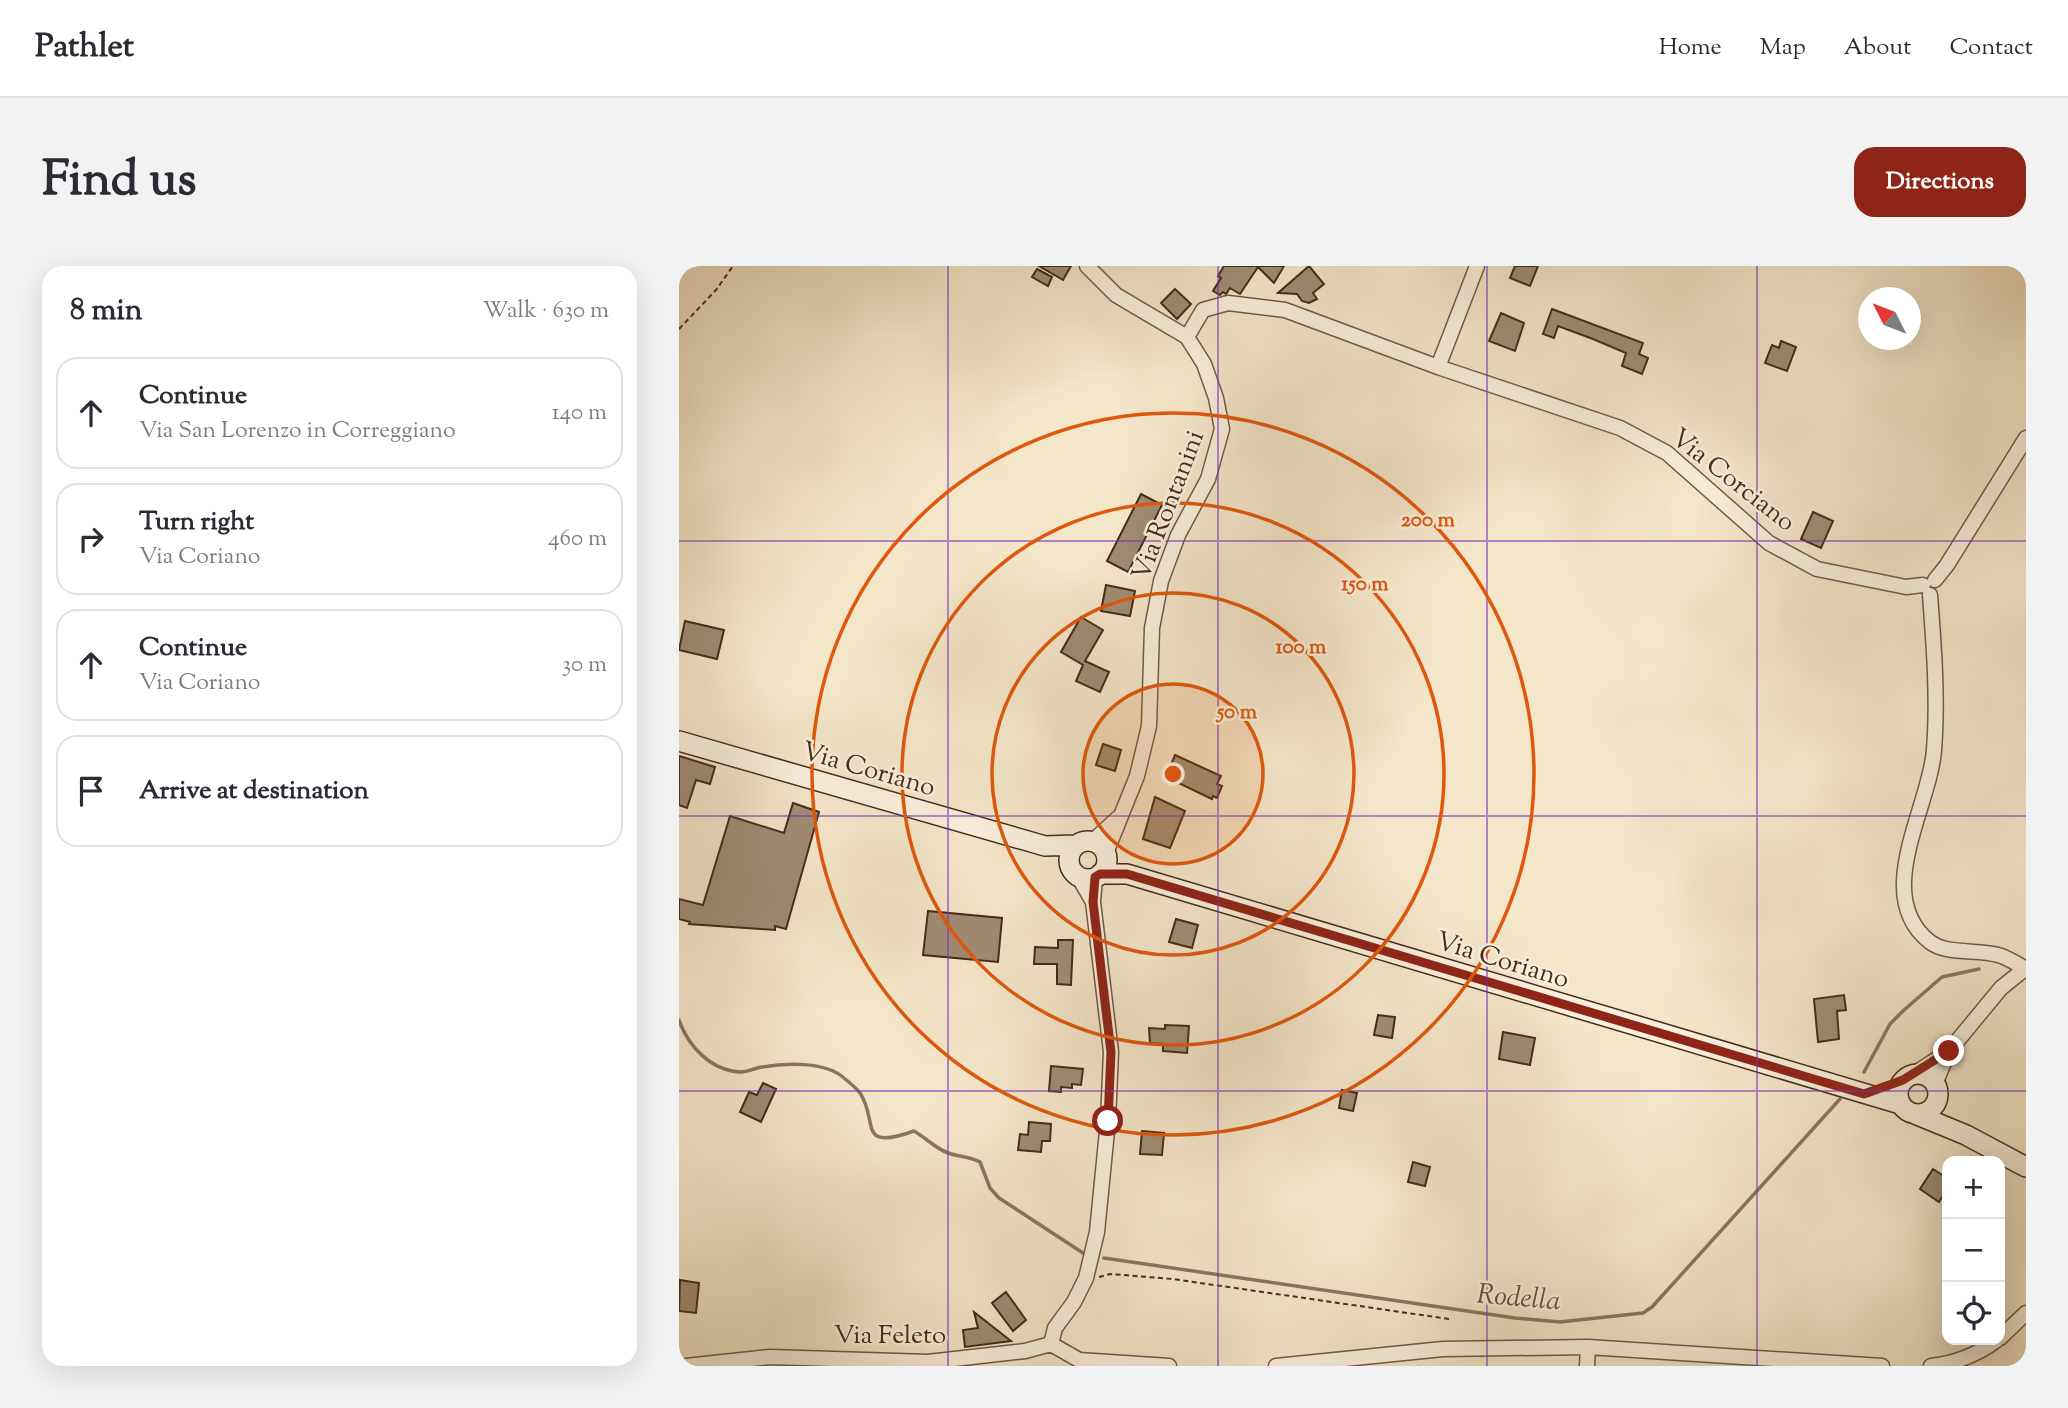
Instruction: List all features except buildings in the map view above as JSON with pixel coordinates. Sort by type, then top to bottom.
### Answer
[{"type":"main road","name":"Via Coriano","points":[[679,741],[1045,846],[1127,874],[1864,1094],[1908,1109],[1966,1135],[2026,1167]]},
{"type":"main road","points":[[1864,1094],[1908,1077],[1926,1076],[1936,1090],[1932,1107],[1927,1111],[1908,1109],[1898,1092],[1908,1077]]},
{"type":"main road","name":"Via Coriano","points":[[1936,1090],[1966,1135]]},
{"type":"street","name":"Via Rontanini","points":[[1051,1344],[1055,1328],[1085,1281],[1097,1232],[1108,1121],[1111,1052],[1093,902],[1091,861],[1122,815],[1137,776],[1149,726],[1151,628],[1161,581],[1178,535],[1208,479],[1222,429],[1216,398],[1204,364],[1187,337],[1116,295],[1087,266]]},
{"type":"street","points":[[1438,367],[1477,266]]},
{"type":"street","name":"Via Corciano","points":[[1187,337],[1203,310],[1228,303],[1285,310],[1438,367],[1620,428],[1667,453],[1769,543],[1817,569],[1906,587],[1929,587]]},
{"type":"street","points":[[1908,1077],[1949,1051],[2001,988],[2026,969],[2000,955],[1953,950],[1932,944],[1914,925],[1907,906],[1904,876],[1934,755],[1937,714],[1929,587],[1947,565],[2026,438]]},
{"type":"street","points":[[1936,1090],[1949,1051]]},
{"type":"street","points":[[2005,1332],[2026,1312]]},
{"type":"street","points":[[1051,1344],[1079,1360],[1169,1366]]},
{"type":"street","name":"Via Feleto","points":[[686,1366],[770,1357],[929,1362],[1025,1351],[1051,1344]]},
{"type":"street","points":[[1931,1366],[1952,1364],[1990,1345]]},
{"type":"street","points":[[1276,1366],[1443,1349],[1587,1358],[1882,1366]]},
{"type":"path","points":[[679,329],[716,290],[733,266]]},
{"type":"path","points":[[1085,1281],[1111,1274],[1173,1279],[1449,1319]]},
{"type":"waterway","name":"Rodella","points":[[1864,1072],[1890,1024],[1904,1010],[1942,977],[1979,969]]},
{"type":"waterway","name":"Rodella","points":[[679,1020],[695,1048],[711,1062],[730,1071],[744,1072],[793,1064],[816,1066],[836,1072],[860,1093],[876,1136],[896,1137],[914,1131],[943,1151],[980,1162],[990,1188],[999,1198],[1083,1253]]},
{"type":"waterway","name":"Rodella","points":[[1104,1258],[1515,1318],[1560,1322],[1643,1313],[1652,1307],[1840,1099]]},
{"type":"route","points":[[1108,1121],[1111,1052],[1093,902],[1095,877],[1100,874],[1127,874],[1864,1094],[1903,1080],[1949,1051]]}]
